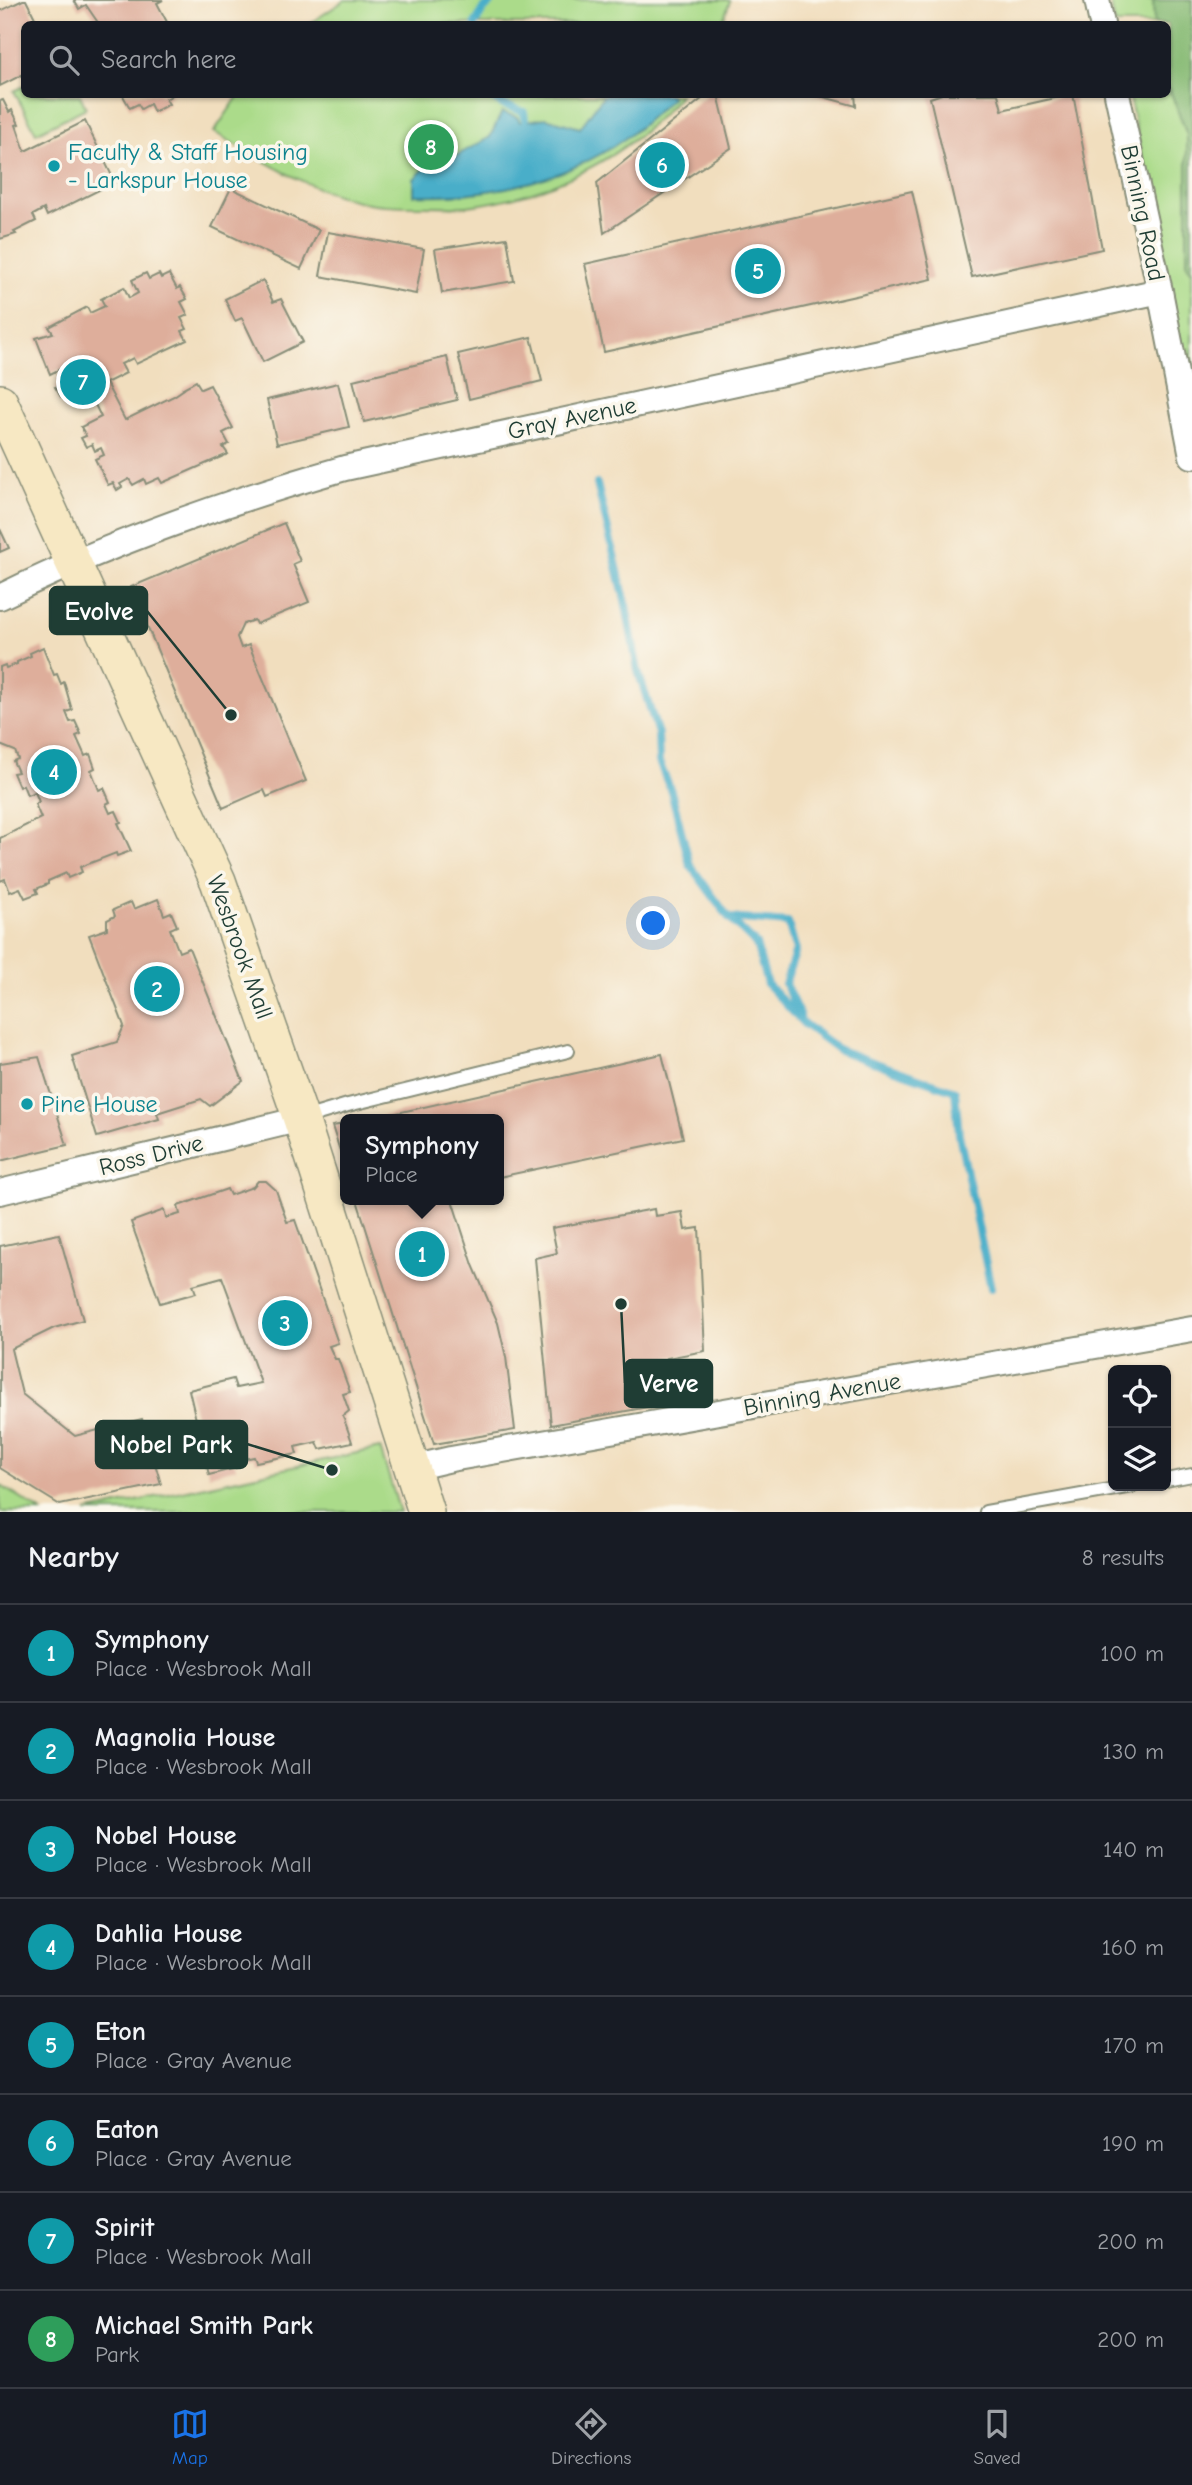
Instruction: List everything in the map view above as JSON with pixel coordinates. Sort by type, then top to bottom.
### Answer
[{"type":"street","points":[[1097,0],[1101,21]]},
{"type":"street","name":"Binning Road","points":[[1118,98],[1192,456]]},
{"type":"street","name":"Gray Avenue","points":[[0,597],[74,561],[169,524],[265,491],[345,468],[1160,292]]},
{"type":"street","name":"Wesbrook Mall","points":[[0,402],[218,881],[301,1119],[426,1512]]},
{"type":"street","name":"Ross Drive","points":[[0,1192],[301,1119]]},
{"type":"street","name":"Binning Avenue","points":[[412,1468],[492,1451],[1192,1329]]},
{"type":"lane","points":[[301,1119],[568,1051]]},
{"type":"lane","points":[[1171,1479],[1192,1475]]},
{"type":"lane","points":[[986,1512],[1108,1490]]},
{"type":"green space","points":[[345,0],[730,1],[723,21],[314,21]]},
{"type":"green space","points":[[1110,0],[1192,0],[1192,398],[1130,98],[1171,98],[1171,21],[1114,21]]},
{"type":"green space","points":[[1153,0],[1192,0],[1192,271],[1187,265],[1187,135],[1171,93],[1171,21],[1154,21]]},
{"type":"green space","points":[[21,88],[21,98],[81,98],[86,108],[36,133],[14,91]]},
{"type":"green space","points":[[237,98],[677,98],[636,138],[585,170],[528,193],[468,206],[391,205],[357,201],[319,189],[283,172],[214,132]]},
{"type":"green space","points":[[380,1448],[400,1512],[86,1512]]},
{"type":"green space","points":[[0,1485],[42,1512],[0,1512]]},
{"type":"water","points":[[602,98],[672,98],[612,147],[560,173],[502,189],[414,195],[414,179],[429,164],[454,157],[490,137],[502,112],[517,117],[520,122],[546,118],[580,128]]},
{"type":"building","points":[[26,0],[36,21],[21,21],[21,76],[0,86],[0,11]]},
{"type":"building","points":[[74,0],[163,0],[157,3],[166,21],[97,21],[86,5],[79,9]]},
{"type":"building","points":[[124,98],[168,98],[169,104],[154,112],[150,104],[141,109],[138,104],[130,108]]},
{"type":"building","points":[[703,98],[719,98],[731,148],[604,233],[597,183]]},
{"type":"building","points":[[827,98],[855,98],[856,106]]},
{"type":"building","points":[[930,98],[999,98],[1002,110],[1055,98],[1074,98],[1102,249],[972,277]]},
{"type":"building","name":"Faculty & Staff Housing - Larkspur House","points":[[3,100],[19,124],[16,125],[25,151],[85,121],[115,182],[47,216],[44,209],[33,215],[36,221],[14,232],[16,234],[0,239],[0,101]]},
{"type":"building","points":[[231,188],[319,230],[301,269],[212,227]]},
{"type":"building","points":[[912,191],[932,279],[604,352],[585,264]]},
{"type":"building","points":[[328,232],[424,249],[416,294],[320,276]]},
{"type":"building","points":[[507,238],[514,281],[442,293],[435,249]]},
{"type":"building","points":[[146,273],[149,279],[159,274],[161,278],[169,274],[177,289],[180,287],[187,299],[181,302],[188,315],[181,318],[187,329],[182,331],[187,340],[136,364],[133,358],[121,364],[126,373],[106,383],[125,420],[174,396],[196,381],[201,389],[210,385],[233,428],[223,433],[229,444],[223,447],[228,454],[162,483],[159,478],[146,484],[144,479],[133,485],[129,479],[120,484],[122,487],[117,490],[113,483],[108,485],[95,459],[104,455],[101,448],[95,451],[92,444],[86,447],[81,438],[86,436],[81,427],[101,417],[90,394],[71,404],[66,394],[61,397],[55,387],[60,385],[57,379],[63,376],[60,369],[50,374],[36,338],[53,333],[49,327],[87,307],[90,313],[105,306],[101,299],[124,287],[129,298],[138,293],[132,280]]},
{"type":"building","points":[[263,280],[273,302],[281,299],[303,342],[263,362],[242,318],[235,321],[225,299]]},
{"type":"building","points":[[531,337],[542,381],[469,399],[458,354]]},
{"type":"building","points":[[447,357],[457,400],[364,422],[353,380]]},
{"type":"building","points":[[338,383],[349,427],[277,444],[267,400]]},
{"type":"building","points":[[284,523],[300,561],[293,564],[309,602],[256,624],[254,620],[243,624],[237,637],[241,648],[249,645],[306,781],[267,797],[264,790],[223,808],[131,587]]},
{"type":"building","points":[[0,529],[9,548],[0,552]]},
{"type":"building","points":[[43,647],[54,675],[57,674],[61,684],[64,682],[72,710],[66,712],[70,722],[75,721],[81,734],[76,736],[85,756],[90,754],[95,768],[91,770],[99,790],[104,788],[110,802],[106,804],[110,813],[116,811],[121,822],[118,823],[131,851],[117,856],[116,853],[80,867],[82,872],[68,878],[66,873],[48,881],[48,884],[36,889],[38,893],[25,898],[20,888],[10,892],[5,879],[0,881],[0,838],[41,818],[35,804],[39,802],[35,792],[27,795],[23,785],[19,787],[13,773],[18,772],[13,761],[18,759],[15,751],[0,745],[0,667],[17,664]]},
{"type":"building","points":[[158,899],[164,915],[171,912],[177,926],[170,929],[179,952],[189,948],[243,1081],[210,1106],[201,1099],[157,1113],[159,1119],[97,1137],[72,1056],[117,1042],[124,1026],[89,935],[107,929],[107,920],[115,916],[113,910],[131,902],[134,909]]},
{"type":"building","points":[[662,1054],[683,1138],[504,1176],[504,1114],[392,1114]]},
{"type":"building","name":"Pine House","points":[[39,1057],[67,1145],[0,1161],[0,1063]]},
{"type":"building","points":[[340,1125],[340,1151],[332,1126]]},
{"type":"building","points":[[258,1181],[266,1181],[276,1190],[287,1222],[295,1220],[338,1343],[329,1346],[335,1359],[338,1359],[350,1392],[343,1394],[349,1411],[343,1416],[352,1442],[320,1449],[317,1442],[295,1447],[297,1454],[256,1462],[254,1457],[234,1461],[236,1468],[209,1475],[189,1390],[233,1379],[236,1388],[261,1383],[222,1277],[193,1285],[196,1293],[160,1303],[131,1222],[164,1210],[166,1218],[180,1214],[178,1206],[227,1189],[230,1195],[253,1187]]},
{"type":"building","points":[[359,1205],[454,1205],[473,1265],[498,1323],[506,1357],[515,1430],[434,1444]]},
{"type":"building","points":[[654,1209],[655,1216],[682,1212],[685,1230],[699,1228],[705,1351],[667,1358],[675,1402],[551,1425],[535,1258],[557,1253],[552,1228]]},
{"type":"building","points":[[59,1234],[83,1320],[54,1328],[11,1349],[22,1394],[75,1436],[142,1419],[161,1484],[60,1505],[0,1468],[0,1246]]},
{"type":"waterway","points":[[477,21],[483,10],[494,0]]},
{"type":"waterway","points":[[493,98],[501,104],[524,112],[525,120]]},
{"type":"waterway","points":[[597,484],[625,600],[638,671],[658,734],[659,762],[671,791],[690,865],[729,918],[756,944],[767,984],[804,1024],[839,1050],[955,1091],[959,1134],[991,1288]]},
{"type":"waterway","points":[[729,918],[788,923],[796,950],[785,984],[800,1016]]},
{"type":"place","name":"Michael Smith Park","points":[[431,147]]},
{"type":"place","name":"Eaton","points":[[662,165]]},
{"type":"place","name":"Faculty & Staff Housing - Larkspur House","points":[[54,166]]},
{"type":"place","name":"Eton","points":[[758,271]]},
{"type":"place","name":"Spirit","points":[[83,382]]},
{"type":"place","name":"Evolve","points":[[231,715]]},
{"type":"place","name":"Dahlia House","points":[[54,772]]},
{"type":"place","name":"Magnolia House","points":[[157,989]]},
{"type":"place","name":"Pine House","points":[[27,1104]]},
{"type":"place","name":"Symphony","points":[[422,1254]]},
{"type":"place","name":"Verve","points":[[621,1304]]},
{"type":"place","name":"Nobel House","points":[[285,1323]]},
{"type":"place","name":"Nobel Park","points":[[332,1470]]}]
